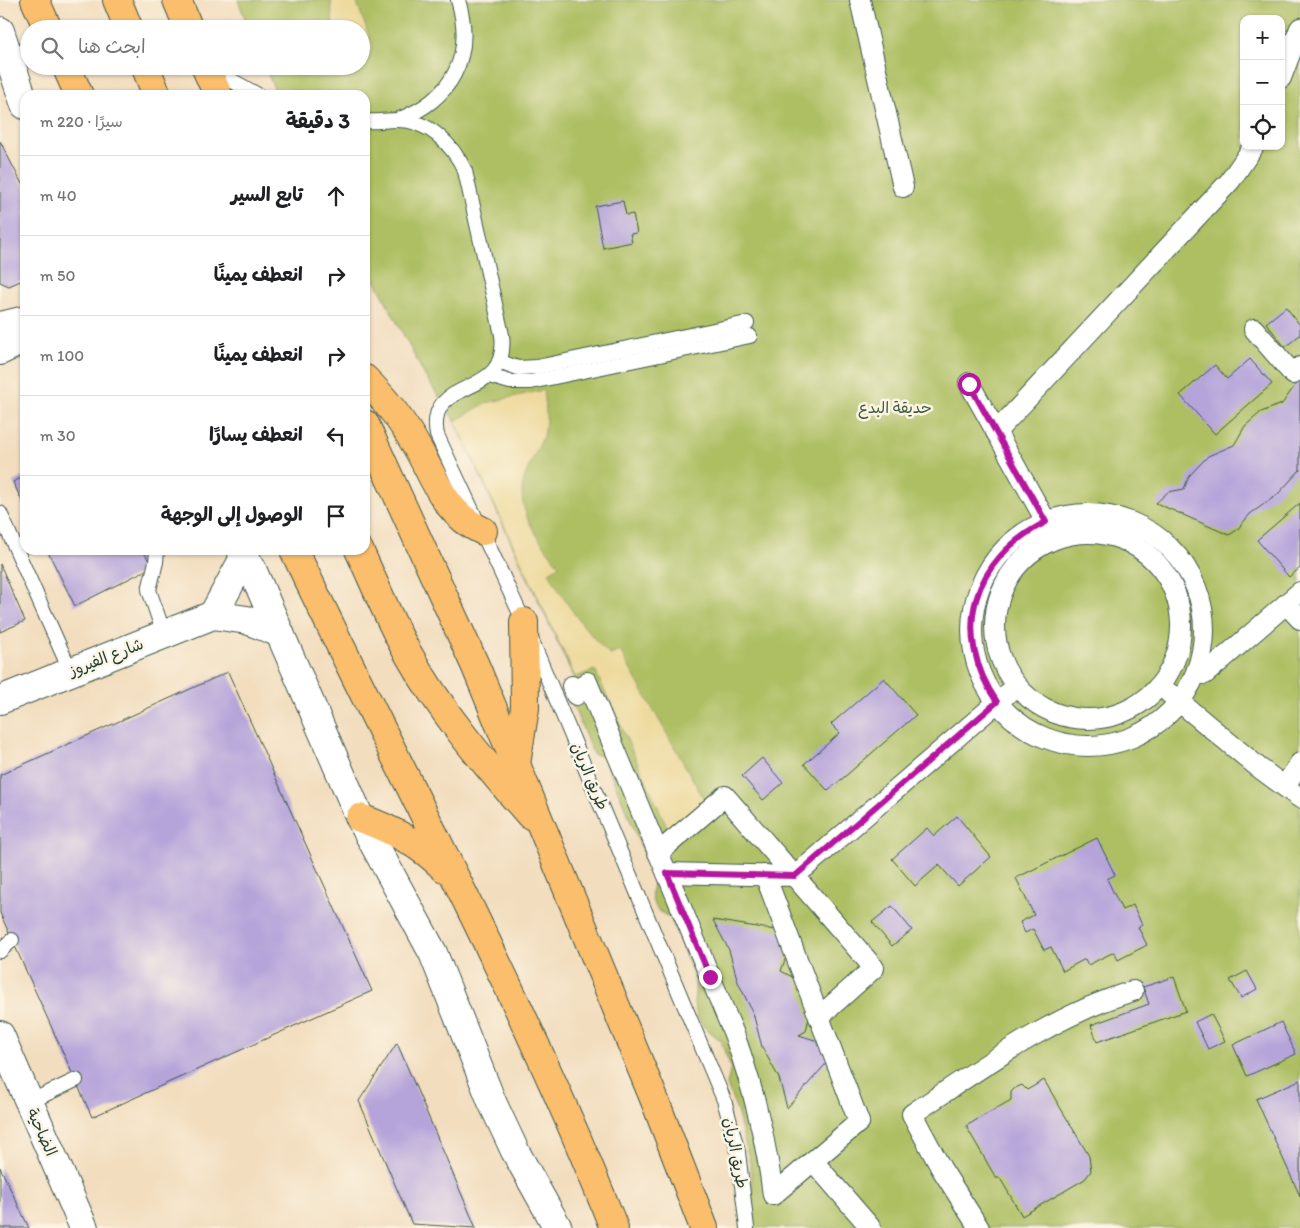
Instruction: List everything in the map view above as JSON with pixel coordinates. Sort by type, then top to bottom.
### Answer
[{"type":"main road","points":[[35,0],[44,20]]},
{"type":"main road","points":[[117,0],[125,20]]},
{"type":"main road","points":[[177,0],[185,20]]},
{"type":"main road","points":[[70,75],[77,90]]},
{"type":"main road","points":[[148,75],[155,90]]},
{"type":"main road","points":[[210,75],[216,90]]},
{"type":"main road","points":[[370,384],[407,430],[443,499],[461,518],[483,531]]},
{"type":"main road","points":[[370,435],[471,656],[546,833],[704,1228]]},
{"type":"main road","points":[[295,555],[452,876],[509,988],[588,1162],[614,1228]]},
{"type":"main road","points":[[361,555],[385,610],[429,689],[483,762],[546,833]]},
{"type":"main road","points":[[516,764],[525,708],[524,622]]},
{"type":"main road","points":[[360,818],[381,825],[420,846],[452,876]]},
{"type":"main road","points":[[588,1162],[628,1228]]},
{"type":"street","points":[[860,0],[904,187]]},
{"type":"street","points":[[1285,67],[1300,28]]},
{"type":"street","points":[[0,30],[20,90]]},
{"type":"street","points":[[996,432],[1230,181],[1251,150]]},
{"type":"street","points":[[0,326],[20,321]]},
{"type":"street","points":[[1254,329],[1292,374],[1300,368]]},
{"type":"street","points":[[0,351],[20,341]]},
{"type":"street","points":[[969,384],[1050,530]]},
{"type":"street","points":[[1050,530],[1039,546],[1013,570],[998,602],[995,619],[995,637],[1003,663],[1016,686],[1043,708],[1076,719],[1094,720],[1128,711],[1143,702],[1160,685],[1175,661],[1182,626],[1180,608],[1167,576],[1170,550]]},
{"type":"street","points":[[1050,530],[1091,532],[1109,535],[1142,550],[1170,550],[1188,572],[1199,597],[1204,633],[1197,670],[1180,702],[1152,728],[1135,737],[1098,746],[1079,746],[1042,737],[1025,728],[997,702],[986,685],[974,648],[972,628],[979,590],[988,572],[1012,542],[1050,530]]},
{"type":"street","points":[[212,615],[242,555]]},
{"type":"street","points":[[244,555],[280,633],[360,818],[433,953],[492,1102],[519,1159],[558,1228]]},
{"type":"street","points":[[1197,670],[1205,674],[1293,598],[1300,619]]},
{"type":"street","name":"شارع الفيروز","points":[[0,700],[70,670],[212,615],[247,620],[280,633]]},
{"type":"street","points":[[572,686],[576,695],[587,682],[746,1067],[764,1134],[773,1194],[859,1122],[766,875]]},
{"type":"street","points":[[1160,685],[1292,792],[1300,763]]},
{"type":"street","points":[[667,873],[795,876],[1016,686]]},
{"type":"street","points":[[658,853],[725,796],[874,968],[819,1017]]},
{"type":"street","points":[[979,1228],[941,1168],[912,1114],[1055,1022],[1099,1002],[1133,990]]},
{"type":"street","name":"الضاحية","points":[[0,1036],[84,1228]]},
{"type":"street","points":[[813,1161],[871,1228]]},
{"type":"lane","points":[[397,120],[428,105],[440,94],[454,73],[463,48],[464,31],[458,0]]},
{"type":"lane","points":[[222,75],[249,90]]},
{"type":"lane","points":[[370,121],[397,120],[418,124],[437,134],[452,149],[465,171],[502,335],[503,353],[500,362],[518,368],[537,367],[749,329],[531,382],[510,382],[489,376]]},
{"type":"lane","name":"طريق الريان","points":[[500,362],[489,376],[443,402],[438,410],[435,427],[437,435],[524,622],[724,1100],[738,1152],[746,1228]]},
{"type":"lane","points":[[0,513],[70,670]]},
{"type":"lane","points":[[156,555],[149,590],[164,634]]},
{"type":"lane","points":[[0,951],[12,940]]},
{"type":"lane","points":[[29,1102],[76,1080]]},
{"type":"green space","name":"حديقة البدع","points":[[238,0],[1300,0],[1300,1228],[754,1228],[751,1167],[737,1111],[727,1085],[731,1067],[720,1040],[702,1025],[697,1015],[694,1004],[696,981],[670,917],[659,911],[653,902],[652,892],[655,880],[604,757],[593,754],[567,691],[576,682],[455,421],[425,376],[370,271],[370,90],[275,90],[268,75],[370,75],[370,20],[246,20]]},
{"type":"sand","points":[[331,0],[356,0],[363,20],[332,20]]},
{"type":"sand","points":[[370,39],[373,47],[370,52]]},
{"type":"sand","points":[[543,390],[546,425],[539,447],[523,483],[523,504],[533,530],[559,566],[549,572],[562,595],[592,636],[610,655],[620,651],[705,801],[669,831],[595,670],[575,677],[455,421],[486,403]]},
{"type":"building","points":[[0,141],[20,180],[20,281],[9,286],[0,282]]},
{"type":"building","points":[[623,201],[626,215],[633,214],[637,233],[630,234],[632,242],[603,248],[595,206]]},
{"type":"building","points":[[1286,307],[1300,325],[1300,335],[1285,347],[1266,323]]},
{"type":"building","points":[[1250,359],[1272,384],[1215,434],[1180,395],[1215,365],[1227,379]]},
{"type":"building","points":[[1300,378],[1300,470],[1277,495],[1250,514],[1237,530],[1229,535],[1156,503],[1168,492],[1184,489],[1189,476],[1208,456],[1234,445],[1245,426],[1261,412],[1282,404]]},
{"type":"building","points":[[20,478],[20,497],[13,482]]},
{"type":"building","points":[[1300,503],[1300,568],[1289,577],[1257,540]]},
{"type":"building","points":[[50,555],[146,555],[152,567],[75,606]]},
{"type":"building","points":[[0,564],[25,621],[0,632]]},
{"type":"building","points":[[228,672],[372,991],[92,1117],[0,913],[0,775]]},
{"type":"building","points":[[884,678],[916,715],[828,791],[804,764],[840,733],[831,724]]},
{"type":"building","points":[[762,758],[783,783],[763,800],[742,776]]},
{"type":"building","points":[[957,816],[991,857],[958,886],[939,865],[915,886],[892,859],[927,828],[934,836]]},
{"type":"building","points":[[1097,838],[1115,875],[1107,879],[1122,910],[1133,905],[1142,925],[1138,927],[1147,945],[1118,960],[1114,952],[1088,965],[1085,959],[1063,971],[1051,947],[1044,950],[1033,929],[1025,933],[1020,922],[1034,915],[1016,878]]},
{"type":"building","points":[[892,906],[912,930],[892,946],[872,922]]},
{"type":"building","points":[[713,920],[782,931],[786,957],[781,971],[796,979],[809,1018],[806,1031],[799,1035],[818,1041],[830,1059],[787,1108],[779,1078],[762,1047],[753,1013],[738,982],[729,950]]},
{"type":"building","points":[[1247,971],[1257,989],[1241,998],[1230,980]]},
{"type":"building","points":[[1174,977],[1186,1011],[1097,1042],[1091,1025],[1149,1004],[1143,987]]},
{"type":"building","points":[[1211,1014],[1225,1041],[1208,1049],[1195,1022]]},
{"type":"building","points":[[1281,1022],[1296,1054],[1247,1076],[1233,1045]]},
{"type":"building","points":[[397,1043],[476,1228],[412,1224],[359,1101]]},
{"type":"building","points":[[1044,1080],[1089,1156],[1091,1171],[1085,1179],[1022,1216],[1000,1178],[996,1178],[966,1126],[1011,1100],[1011,1092],[1015,1088],[1022,1085],[1027,1090]]},
{"type":"building","points":[[1300,1080],[1300,1196],[1256,1099]]},
{"type":"building","points":[[0,1167],[29,1228],[0,1228]]},
{"type":"route","points":[[710,977],[667,873],[795,876],[997,702],[986,685],[974,648],[972,628],[979,590],[999,556],[1012,542],[1046,522],[969,384]]}]
